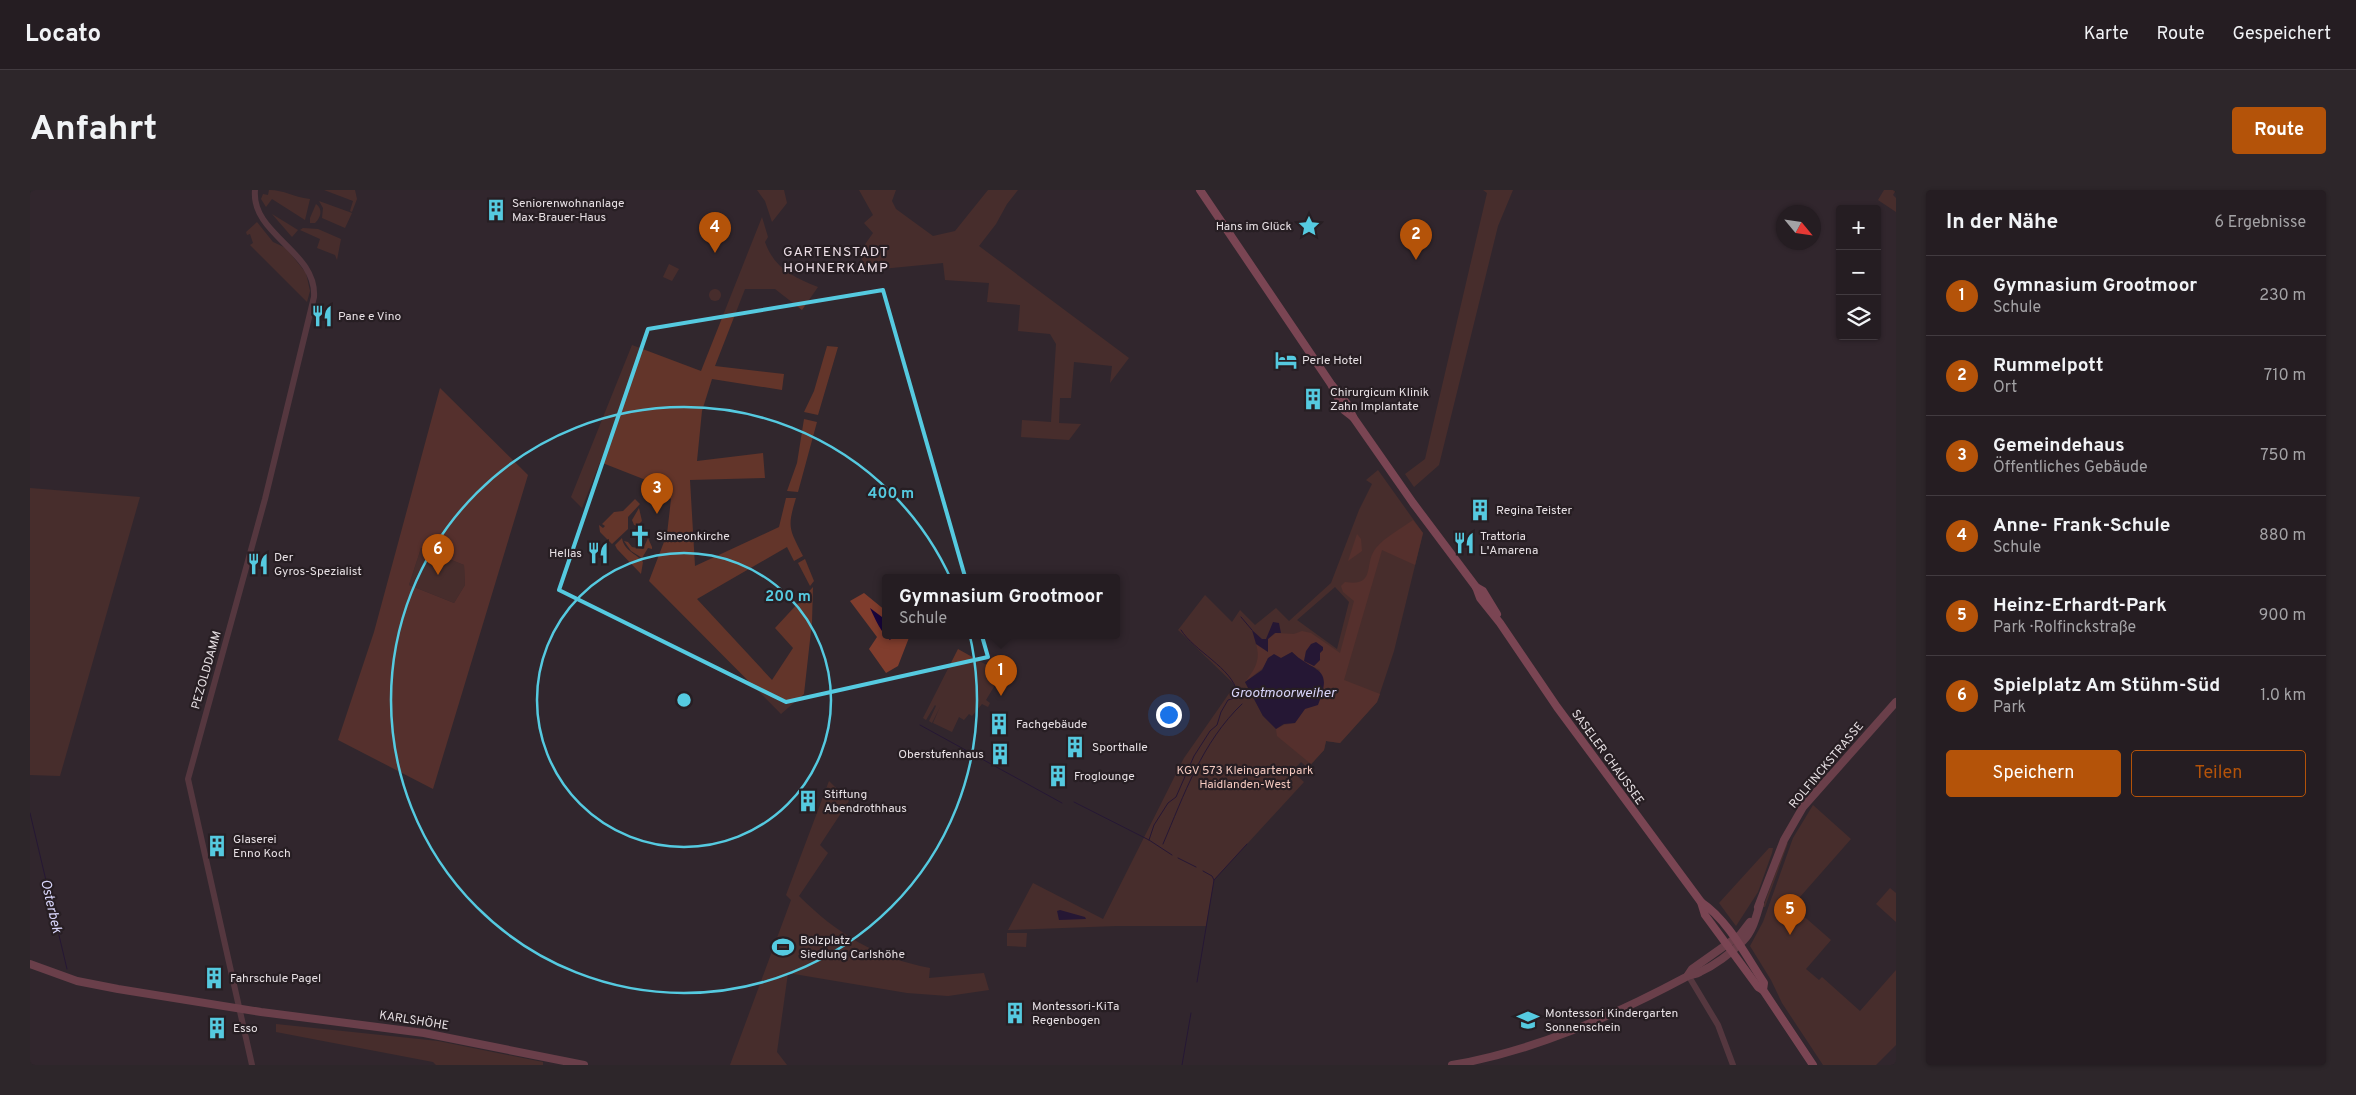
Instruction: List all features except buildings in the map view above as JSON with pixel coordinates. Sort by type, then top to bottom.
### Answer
[{"type":"main road","name":"SASELER CHAUSSEE","points":[[1200,190],[1421,514],[1476,587],[1480,598],[1701,902],[1705,914],[1758,987],[1763,990],[1813,1065]]},
{"type":"main road","name":"ROLFINCKSTRASSE","points":[[1452,1065],[1520,1050],[1636,1002],[1688,975],[1692,969],[1730,948],[1737,942],[1760,904],[1780,849],[1798,815],[1818,788],[1896,702]]},
{"type":"main road","name":"SASELER CHAUSSEE","points":[[1701,902],[1712,909],[1737,942],[1764,983],[1763,990]]},
{"type":"main road","name":"KARLSHÖHE","points":[[30,964],[77,981],[239,1008],[433,1034],[584,1065]]},
{"type":"street","name":"PEZOLDDAMM","points":[[252,1065],[188,779],[265,499],[314,297],[314,282],[308,270],[258,212],[256,190]]},
{"type":"street","points":[[1688,975],[1721,1032],[1733,1065]]},
{"type":"highlighted area","points":[[883,290],[988,657],[786,702],[559,590],[648,329]]},
{"type":"green space","points":[[269,190],[310,199],[305,220],[272,199],[266,207],[261,199],[263,194],[268,195]]},
{"type":"green space","points":[[324,190],[355,190],[357,199],[352,212],[350,211],[353,201]]},
{"type":"green space","points":[[757,190],[784,190],[787,203],[772,222],[765,201]]},
{"type":"green space","points":[[859,190],[896,190],[892,201],[896,209],[933,236],[955,231],[988,190],[1018,190],[979,246],[1129,358],[1110,383],[1112,366],[1074,362],[1071,398],[1060,398],[1059,423],[1081,424],[1069,440],[1021,437],[1022,420],[1051,422],[1056,344],[1050,334],[1018,331],[1020,305],[987,302],[989,283],[945,280],[943,263],[871,270],[865,266],[859,253],[873,233],[864,223],[873,215]]},
{"type":"green space","points":[[1483,190],[1513,190],[1498,226],[1439,465],[1414,487],[1405,474],[1425,459],[1487,193]]},
{"type":"green space","points":[[1884,190],[1896,190],[1893,195],[1896,198],[1896,212],[1878,200]]},
{"type":"green space","points":[[319,201],[352,213],[345,228],[322,218],[323,208]]},
{"type":"green space","points":[[316,204],[320,208],[320,216],[315,223],[310,223],[310,218]]},
{"type":"green space","points":[[272,214],[298,230],[292,237]]},
{"type":"green space","points":[[762,217],[768,237],[765,242],[774,259],[793,275],[818,287],[802,310],[775,289],[745,289],[715,366],[784,374],[782,390],[712,379],[702,411],[697,461],[763,453],[765,478],[690,480],[695,566],[779,527],[786,498],[796,498],[791,516],[791,528],[803,556],[794,561],[787,547],[697,599],[772,680],[793,648],[775,628],[813,587],[812,622],[804,694],[781,714],[649,581],[667,534],[671,499],[656,484],[600,462],[582,508],[571,497],[632,345],[701,371]]},
{"type":"green space","points":[[257,222],[273,242],[286,248],[306,273],[310,291],[307,302],[250,245],[253,243],[250,234],[247,235],[246,232]]},
{"type":"green space","points":[[303,228],[318,229],[341,239],[337,260],[335,255],[317,248],[320,239],[300,230]]},
{"type":"green space","points":[[669,264],[679,269],[672,281],[663,277]]},
{"type":"green space","points":[[713,289],[717,289],[721,295],[717,301],[713,301],[709,297],[709,293]]},
{"type":"green space","points":[[827,346],[838,347],[818,415],[804,412],[814,391]]},
{"type":"green space","points":[[804,419],[817,422],[798,492],[787,491],[797,463]]},
{"type":"green space","name":"KGV 573 Kleingartenpark Haidlanden-West","points":[[1378,470],[1423,533],[1394,651],[1377,702],[1340,743],[1326,741],[1324,750],[1308,768],[1301,762],[1292,771],[1304,782],[1214,880],[1206,926],[1116,926],[1008,930],[1033,883],[1103,919],[1184,758],[1235,685],[1178,630],[1205,595],[1232,622],[1240,610],[1255,625],[1276,608],[1289,621],[1331,583],[1359,510],[1372,484],[1366,480]],"holes":[[[1335,587],[1349,602],[1337,649],[1297,620]],[[1292,652],[1301,661],[1316,668],[1263,716],[1245,682]]]},
{"type":"green space","points":[[30,488],[140,497],[60,776],[30,775]]},
{"type":"green space","points":[[635,499],[640,504],[628,517],[628,529],[612,544],[600,532],[599,525],[603,528],[605,526],[602,524],[614,512],[623,511]]},
{"type":"green space","points":[[639,508],[642,521],[637,526],[634,525],[632,520]]},
{"type":"green space","points":[[622,538],[625,546],[643,562],[641,574],[617,549],[615,545]]},
{"type":"green space","points":[[648,538],[652,549],[648,548],[642,558],[631,551],[624,541],[628,542],[632,547],[643,549]]},
{"type":"green space","points":[[421,548],[464,565],[465,585],[454,603],[409,585]]},
{"type":"green space","points":[[805,559],[814,581],[810,586],[798,563]]},
{"type":"green space","points":[[958,649],[1001,673],[1006,670],[1008,675],[1003,675],[999,683],[1003,685],[1001,688],[995,685],[986,700],[990,703],[988,707],[982,704],[972,716],[969,714],[964,720],[959,717],[952,732],[933,723],[940,707],[932,723],[929,721],[935,705],[926,720],[923,718]]},
{"type":"green space","points":[[829,781],[849,801],[820,845],[828,853],[799,896],[813,910],[843,933],[875,951],[911,964],[930,968],[929,978],[984,973],[989,990],[948,996],[907,993],[788,973],[777,1052],[787,1065],[730,1065],[791,900],[786,895]]},
{"type":"green space","points":[[1813,805],[1851,839],[1792,906],[1831,940],[1806,969],[1819,980],[1822,977],[1860,1011],[1896,970],[1896,1045],[1876,1065],[1823,1065],[1782,1003],[1771,980],[1750,946],[1763,922],[1793,838]]},
{"type":"green space","points":[[1788,843],[1765,907],[1763,907],[1786,844]]},
{"type":"green space","points":[[1769,848],[1773,848],[1772,853],[1758,892],[1736,926],[1719,903]]},
{"type":"green space","points":[[1890,888],[1896,893],[1896,922],[1876,904]]},
{"type":"green space","points":[[1007,933],[1027,933],[1026,947],[1007,946]]},
{"type":"green space","points":[[276,1024],[438,1041],[543,1062],[543,1065],[436,1065],[433,1062],[276,1032]]},
{"type":"shaded area","points":[[440,388],[528,475],[433,789],[338,740],[374,632]],"holes":[[[421,548],[464,565],[465,585],[454,603],[409,585]]]},
{"type":"shaded area","points":[[1413,520],[1423,533],[1415,565],[1382,550],[1344,680],[1380,694],[1377,702],[1340,743],[1326,741],[1324,750],[1311,764],[1277,736],[1276,729],[1295,723],[1305,709],[1320,670],[1301,661],[1292,652],[1281,658],[1268,658],[1264,667],[1245,682],[1256,664],[1258,655],[1256,644],[1268,652],[1268,639],[1276,633],[1294,634],[1302,631],[1311,633],[1340,653],[1354,601],[1343,592],[1341,586],[1345,582],[1355,583],[1362,581],[1368,573],[1372,554],[1376,548],[1389,536]],"holes":[[[1323,650],[1320,653],[1320,660],[1314,666],[1304,661],[1306,651]]]},
{"type":"shaded area","points":[[1357,534],[1361,539],[1362,551],[1348,561]]},
{"type":"shaded area","points":[[864,593],[882,608],[882,639],[908,639],[898,666],[886,673],[869,649],[877,637],[850,601]]},
{"type":"water","points":[[870,608],[882,617],[882,631]]},
{"type":"water","points":[[1273,622],[1279,623],[1281,633],[1275,633],[1268,639],[1268,652],[1256,644],[1252,630],[1262,639],[1266,639]]},
{"type":"water","points":[[1316,642],[1323,647],[1323,650],[1320,653],[1320,660],[1314,666],[1304,661],[1306,651],[1311,644]]},
{"type":"water","name":"Grootmoorweiher","points":[[1292,652],[1320,672],[1324,683],[1318,705],[1305,709],[1295,723],[1284,724],[1276,729],[1263,716],[1245,682],[1262,670],[1268,658],[1274,654],[1281,658]]},
{"type":"water","points":[[1060,910],[1085,917],[1086,919],[1059,920],[1057,911]]},
{"type":"waterway","points":[[1241,617],[1252,630]]},
{"type":"waterway","points":[[1149,840],[1154,825],[1168,803],[1176,797],[1194,756],[1210,731],[1217,725],[1221,712],[1228,700],[1235,698],[1237,692],[1234,683],[1221,667],[1187,638],[1181,630]]},
{"type":"waterway","points":[[1163,844],[1195,770],[1205,752],[1228,719],[1242,704]]},
{"type":"waterway","points":[[920,725],[1062,803]]},
{"type":"waterway","points":[[1074,802],[1149,840],[1172,855]]},
{"type":"waterway","name":"Osterbek","points":[[30,813],[67,969]]},
{"type":"waterway","points":[[1214,880],[1247,844]]},
{"type":"waterway","points":[[1178,858],[1196,867]]},
{"type":"waterway","points":[[1197,982],[1214,880],[1212,876],[1203,871]]},
{"type":"waterway","points":[[1182,1065],[1191,1013]]},
{"type":"place","name":"Seniorenwohnanlage Max-Brauer-Haus","points":[[496,210]]},
{"type":"place","name":"Hans im Glück","points":[[1309,226]]},
{"type":"place","name":"Anne- Frank-Schule","points":[[715,253]]},
{"type":"place","name":"Rummelpott","points":[[1416,260]]},
{"type":"place","name":"Pane e Vino","points":[[322,316]]},
{"type":"place","name":"Perle Hotel","points":[[1286,360]]},
{"type":"place","name":"Chirurgicum Klinik Zahn Implantate","points":[[1313,399]]},
{"type":"place","name":"Regina Teister","points":[[1480,510]]},
{"type":"place","name":"Gemeindehaus","points":[[657,514]]},
{"type":"place","name":"Simeonkirche","points":[[640,536]]},
{"type":"place","name":"Trattoria L'Amarena","points":[[1464,543]]},
{"type":"place","name":"Hellas","points":[[598,553]]},
{"type":"place","name":"Der Gyros-Spezialist","points":[[258,564]]},
{"type":"place","name":"Spielplatz Am Stühm-Süd","points":[[438,575]]},
{"type":"place","name":"Gymnasium Grootmoor","points":[[1001,696]]},
{"type":"place","name":"Fachgebäude","points":[[999,724]]},
{"type":"place","name":"Sporthalle","points":[[1075,747]]},
{"type":"place","name":"Oberstufenhaus","points":[[1000,754]]},
{"type":"place","name":"Froglounge","points":[[1058,776]]},
{"type":"place","name":"Stiftung Abendrothhaus","points":[[808,801]]},
{"type":"place","name":"Glaserei Enno Koch","points":[[217,846]]},
{"type":"place","name":"Heinz-Erhardt-Park","points":[[1790,935]]},
{"type":"place","name":"Bolzplatz Siedlung Carlshöhe","points":[[783,947]]},
{"type":"place","name":"Fahrschule Pagel","points":[[214,978]]},
{"type":"place","name":"Montessori-KiTa Regenbogen","points":[[1015,1013]]},
{"type":"place","name":"Montessori Kindergarten Sonnenschein","points":[[1528,1020]]},
{"type":"place","name":"Esso","points":[[217,1028]]},
{"type":"district","name":"GARTENSTADT HOHNERKAMP","points":[[836,259]]}]
